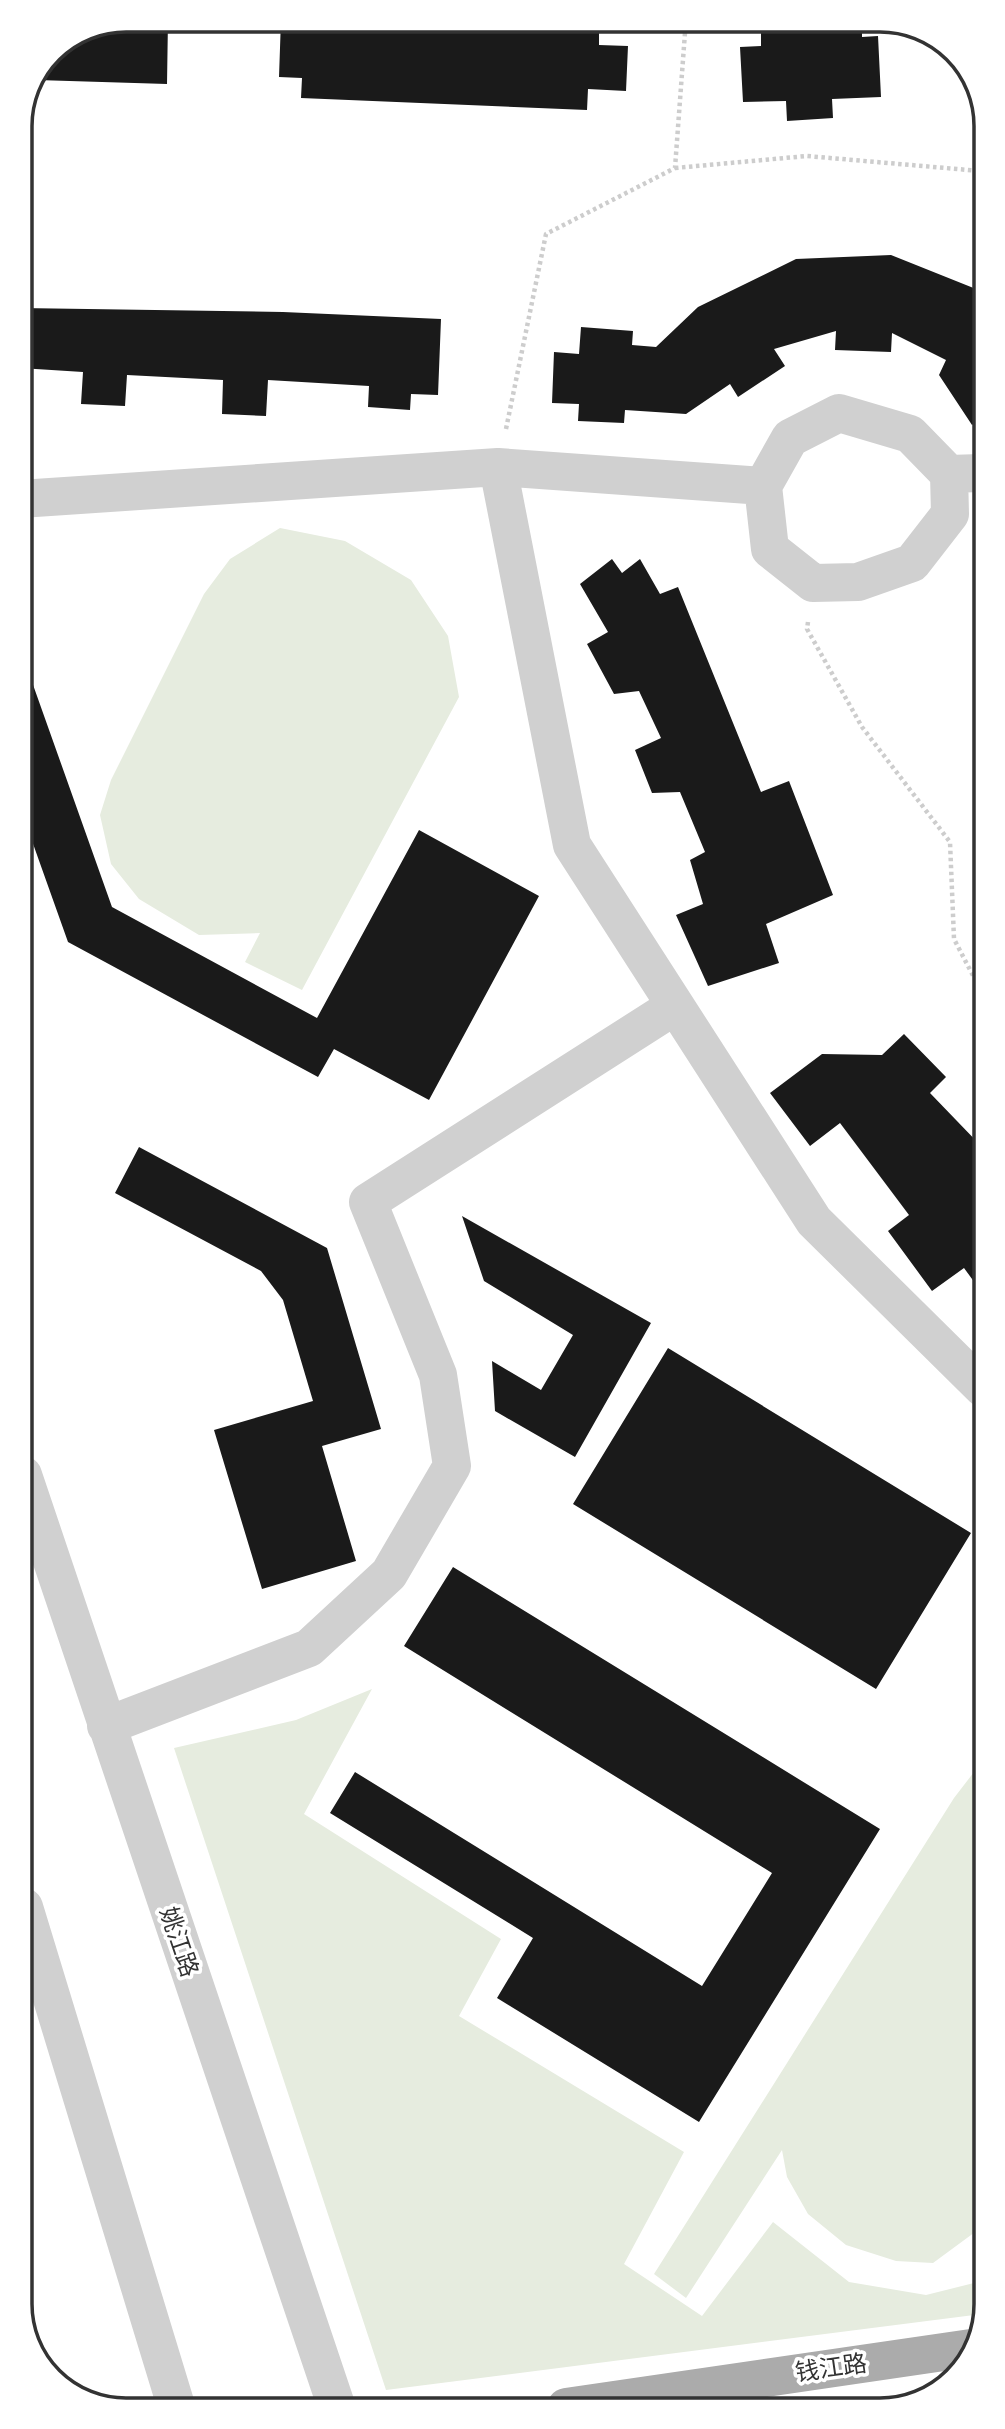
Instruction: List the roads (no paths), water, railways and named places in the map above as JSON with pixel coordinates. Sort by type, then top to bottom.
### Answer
[{"type":"main road","name":"钱江路","points":[[630,2398],[961,2349]]},
{"type":"street","points":[[839,413],[909,434],[965,474],[950,514],[912,563],[859,582],[813,583],[770,549],[763,486],[790,438],[839,413]]},
{"type":"street","points":[[498,467],[572,845],[814,1221],[974,1378]]},
{"type":"street","points":[[32,498],[498,467],[763,486]]},
{"type":"street","points":[[106,1726],[309,1648],[390,1574],[453,1466],[438,1375],[368,1202],[675,1006]]},
{"type":"street","name":"姚江路","points":[[32,1502],[333,2397]]},
{"type":"street","points":[[32,1933],[173,2397]]}]
